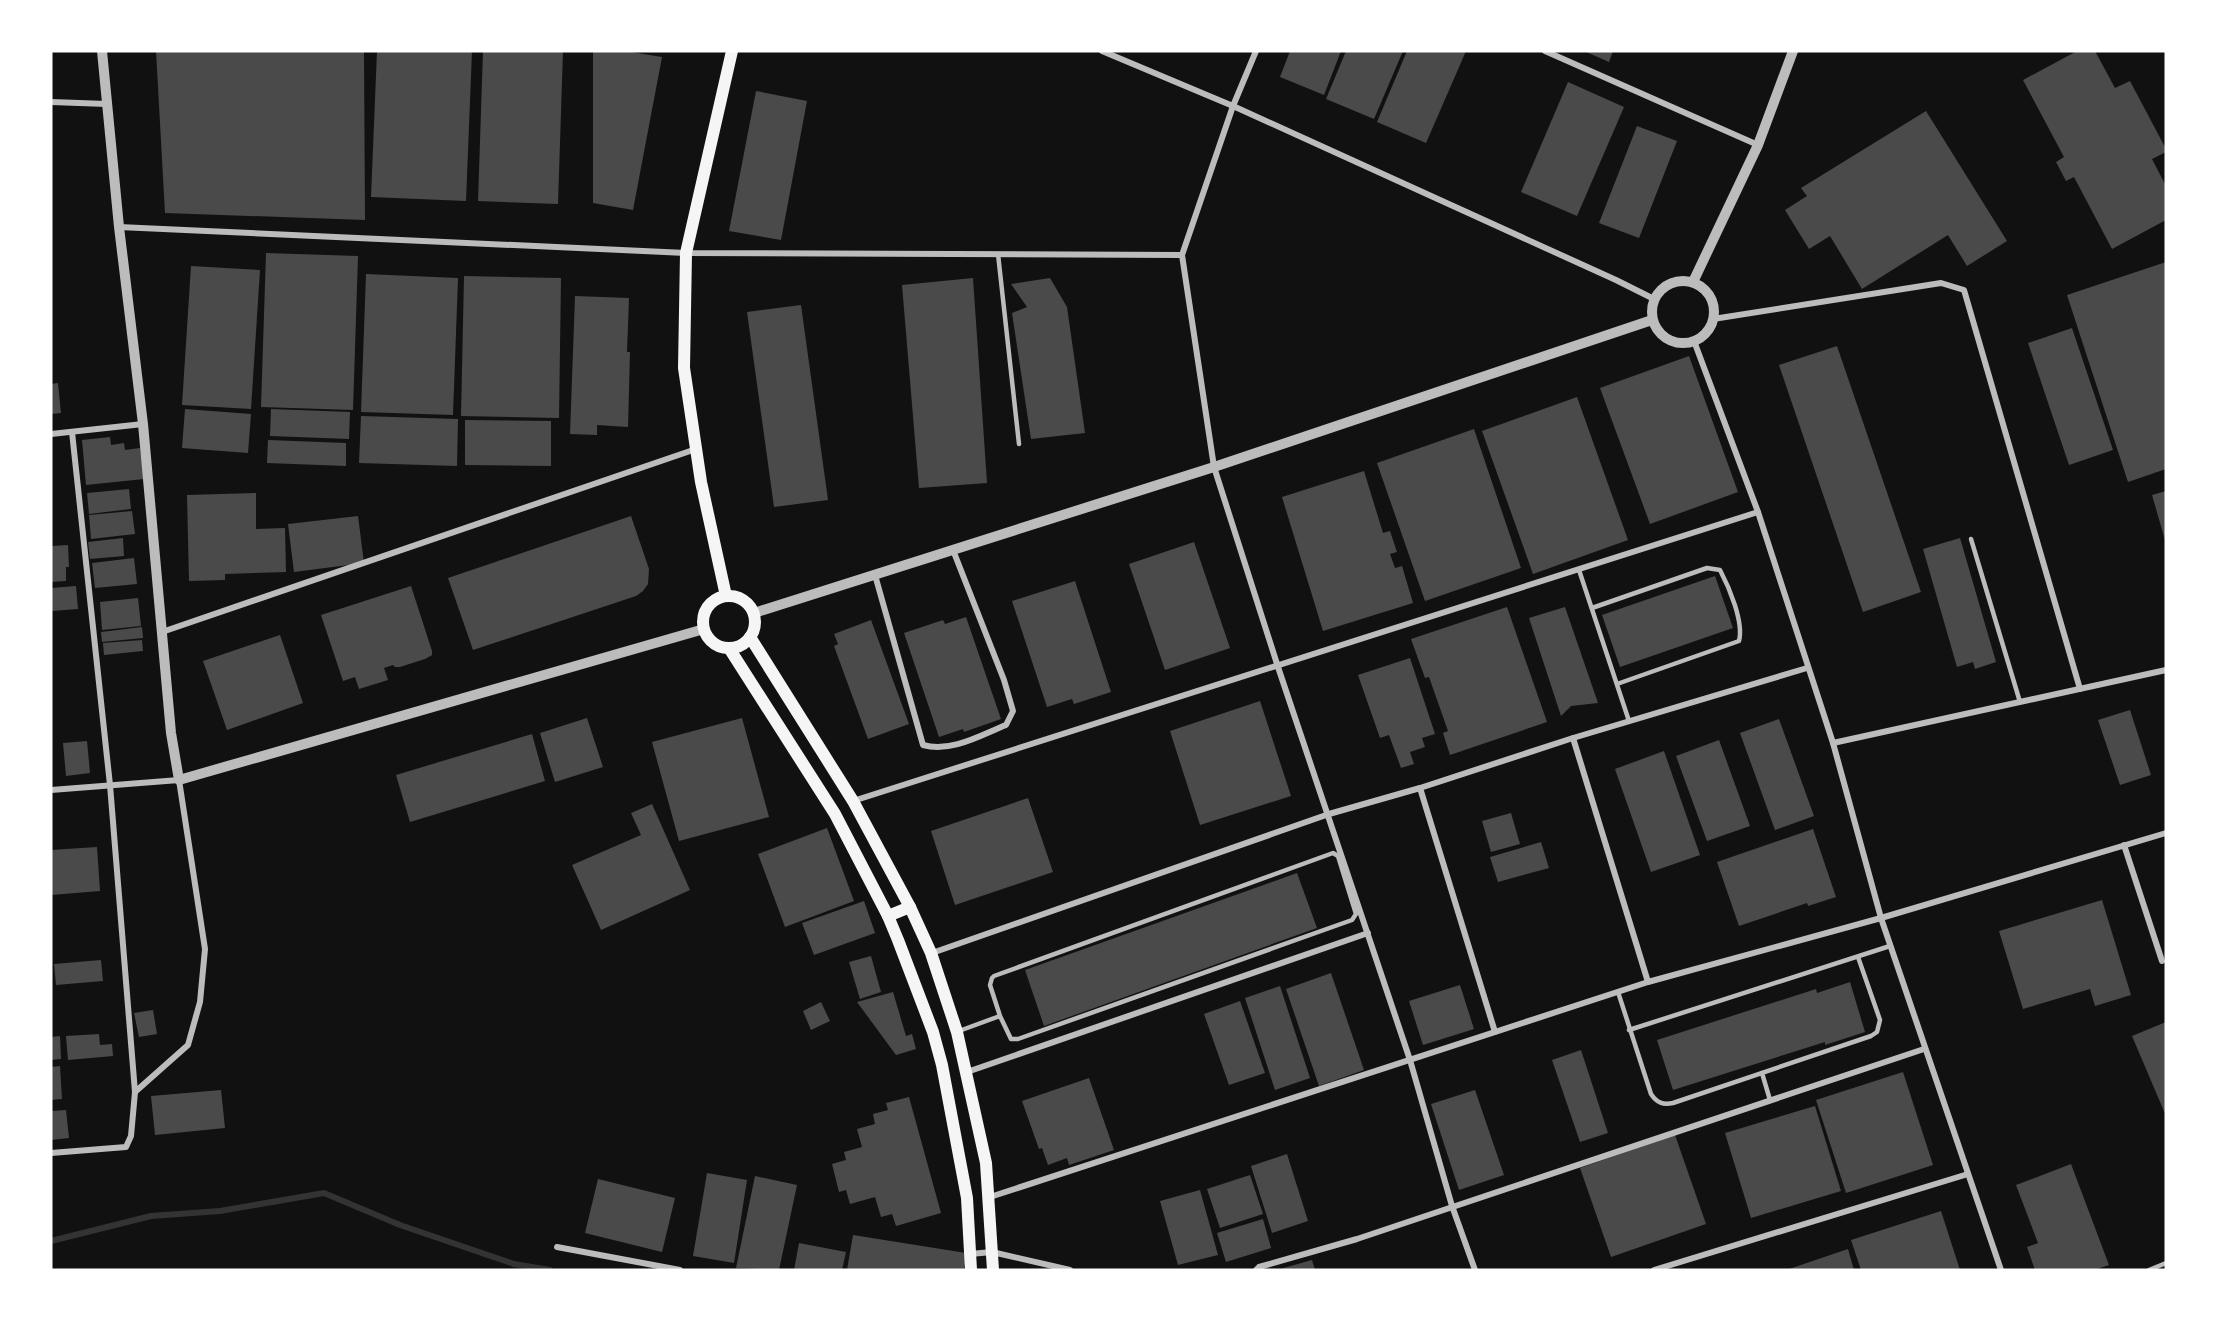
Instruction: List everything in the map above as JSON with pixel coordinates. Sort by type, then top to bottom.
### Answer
[{"type":"main road","points":[[726,596],[701,482],[684,368],[686,253],[732,51]]},
{"type":"main road","points":[[726,596],[743,600],[754,613],[754,630],[750,637],[737,647],[729,648],[713,642],[704,629],[703,621],[707,607],[719,597],[726,596]]},
{"type":"main road","points":[[750,637],[853,801],[910,907],[931,953],[957,1032],[987,1163],[993,1270]]},
{"type":"main road","points":[[729,648],[835,814],[888,916],[933,1032],[942,1065],[967,1198],[971,1270]]},
{"type":"main road","points":[[888,916],[910,907]]},
{"type":"street","points":[[102,51],[119,227],[143,424],[171,733],[205,949],[200,1002],[188,1045],[135,1092]]},
{"type":"street","points":[[1102,51],[1233,106],[1616,280],[1653,299]]},
{"type":"street","points":[[1256,51],[1233,106],[1182,255],[1214,467],[1278,667],[1410,1060],[1452,1206],[1475,1270]]},
{"type":"street","points":[[1545,51],[1758,145]]},
{"type":"street","points":[[1693,282],[1758,145],[1793,51]]},
{"type":"street","points":[[51,102],[107,104]]},
{"type":"street","points":[[119,227],[686,253],[1182,255]]},
{"type":"street","points":[[1679,280],[1693,282],[1706,290],[1712,299],[1713,319],[1703,336],[1694,341],[1685,344],[1665,338],[1657,330],[1652,320],[1653,299],[1668,283],[1679,280]]},
{"type":"street","points":[[1713,319],[1941,283],[1964,290],[2080,689]]},
{"type":"street","points":[[754,613],[1214,467],[1652,320]]},
{"type":"street","points":[[1694,341],[1758,512],[1833,743],[1881,918],[2001,1270]]},
{"type":"street","points":[[51,434],[143,424]]},
{"type":"street","points":[[51,1153],[126,1148],[131,1136],[135,1092],[110,785],[72,432]]},
{"type":"street","points":[[162,632],[696,450]]},
{"type":"street","points":[[853,801],[1758,512]]},
{"type":"street","points":[[875,575],[923,745],[935,748],[951,746],[1006,725],[1013,711],[1004,680],[953,550]]},
{"type":"street","points":[[51,790],[179,780],[704,629]]},
{"type":"street","points":[[931,953],[1329,814],[1807,668]]},
{"type":"street","points":[[1833,743],[2166,670]]},
{"type":"street","points":[[1573,738],[1648,982]]},
{"type":"street","points":[[1420,788],[1495,1032]]},
{"type":"street","points":[[990,1197],[1648,982],[1881,918],[2166,833]]},
{"type":"street","points":[[2124,845],[2162,961]]},
{"type":"street","points":[[967,1072],[1368,933]]},
{"type":"street","points":[[1256,1270],[1259,1267],[1358,1239],[1924,1048]]},
{"type":"street","points":[[1654,1270],[1968,1174]]},
{"type":"street","points":[[557,1247],[680,1270]]},
{"type":"street","points":[[970,1254],[992,1252],[1070,1270]]},
{"type":"lane","points":[[998,254],[1019,444]]},
{"type":"lane","points":[[1971,539],[2020,702]]},
{"type":"lane","points":[[1592,608],[1707,568],[1720,570],[1728,584],[1742,631],[1739,640],[1617,684]]},
{"type":"lane","points":[[1579,570],[1629,721]]},
{"type":"lane","points":[[1333,853],[1338,856],[1356,914],[1353,920],[1018,1039],[1011,1039],[1008,1036],[1000,1016],[990,985],[994,976],[1333,853]]},
{"type":"lane","points":[[1629,1030],[1890,946]]},
{"type":"lane","points":[[1618,992],[1651,1094],[1656,1101],[1664,1105],[1871,1036],[1877,1032],[1880,1020],[1858,957]]},
{"type":"lane","points":[[957,1032],[1000,1016]]},
{"type":"lane","points":[[1762,1073],[1770,1100]]},
{"type":"lane","points":[[2149,1270],[2166,1263]]},
{"type":"building","points":[[156,51],[364,51],[365,220],[165,213]]},
{"type":"building","points":[[377,51],[472,51],[466,201],[371,197]]},
{"type":"building","points":[[483,51],[563,51],[558,204],[478,201]]},
{"type":"building","points":[[593,51],[625,51],[662,57],[633,210],[593,203]]},
{"type":"building","points":[[1290,51],[1341,51],[1324,95],[1280,77]]},
{"type":"building","points":[[1346,51],[1403,51],[1374,119],[1326,99]]},
{"type":"building","points":[[1407,51],[1466,51],[1426,143],[1377,122]]},
{"type":"building","points":[[1584,51],[1613,51],[1609,62]]},
{"type":"building","points":[[2077,51],[2095,51],[2115,88],[2130,81],[2166,149],[2166,152],[2152,159],[2166,186],[2166,220],[2112,249],[2074,177],[2066,181],[2056,162],[2064,157],[2023,80]]},
{"type":"building","points":[[1568,82],[1624,107],[1577,216],[1521,192]]},
{"type":"building","points":[[756,91],[807,101],[781,240],[729,231]]},
{"type":"building","points":[[1926,111],[2007,241],[1967,266],[1948,235],[1862,289],[1830,236],[1809,249],[1785,210],[1807,196],[1801,188]]},
{"type":"building","points":[[1637,126],[1677,141],[1639,238],[1599,223]]},
{"type":"building","points":[[266,253],[358,256],[353,410],[261,407]]},
{"type":"building","points":[[2166,262],[2166,469],[2128,482],[2067,295]]},
{"type":"building","points":[[191,266],[260,270],[251,409],[182,405]]},
{"type":"building","points":[[366,274],[458,278],[453,415],[361,412]]},
{"type":"building","points":[[464,276],[561,278],[559,418],[461,416]]},
{"type":"building","points":[[973,278],[987,483],[919,488],[902,285]]},
{"type":"building","points":[[1050,278],[1067,307],[1085,433],[1031,439],[1012,313],[1027,307],[1011,284]]},
{"type":"building","points":[[575,296],[629,298],[628,427],[597,425],[597,435],[570,434]]},
{"type":"building","points":[[801,305],[828,500],[774,507],[747,312]]},
{"type":"building","points":[[2072,328],[2113,450],[2069,465],[2028,343]]},
{"type":"building","points":[[1837,346],[1921,592],[1863,612],[1779,365]]},
{"type":"building","points":[[1689,356],[1738,492],[1650,524],[1600,388]]},
{"type":"building","points":[[58,383],[61,413],[51,414],[51,384]]},
{"type":"building","points":[[1577,397],[1628,540],[1533,574],[1482,431]]},
{"type":"building","points":[[185,409],[251,414],[248,453],[182,448]]},
{"type":"building","points":[[271,409],[350,412],[349,439],[270,436]]},
{"type":"building","points":[[361,416],[458,419],[457,466],[359,463]]},
{"type":"building","points":[[465,420],[551,421],[551,466],[465,465]]},
{"type":"building","points":[[1474,429],[1521,568],[1425,601],[1377,463]]},
{"type":"building","points":[[110,437],[111,445],[124,443],[125,450],[140,448],[144,479],[86,485],[82,440]]},
{"type":"building","points":[[268,440],[346,443],[346,466],[267,463]]},
{"type":"building","points":[[1364,471],[1383,533],[1390,531],[1397,552],[1390,554],[1395,568],[1402,566],[1413,603],[1323,631],[1282,497]]},
{"type":"building","points":[[129,489],[131,509],[89,514],[87,493]]},
{"type":"building","points":[[2166,491],[2166,540],[2165,540],[2152,495]]},
{"type":"building","points":[[256,493],[256,529],[285,528],[286,572],[225,574],[225,580],[189,581],[187,495]]},
{"type":"building","points":[[132,511],[135,534],[91,539],[89,515]]},
{"type":"building","points":[[358,516],[364,563],[294,572],[288,524]]},
{"type":"building","points":[[631,516],[649,569],[648,584],[643,591],[636,596],[473,650],[448,578]]},
{"type":"building","points":[[123,538],[124,556],[90,559],[88,542]]},
{"type":"building","points":[[1960,538],[1996,662],[1975,669],[1973,662],[1957,667],[1923,549]]},
{"type":"building","points":[[1194,542],[1230,648],[1165,670],[1129,564]]},
{"type":"building","points":[[68,545],[69,567],[66,567],[66,581],[51,582],[51,546]]},
{"type":"building","points":[[134,558],[137,584],[95,588],[92,563]]},
{"type":"building","points":[[1715,576],[1733,628],[1620,667],[1602,615]]},
{"type":"building","points":[[1075,581],[1111,692],[1074,704],[1072,699],[1047,707],[1012,601]]},
{"type":"building","points":[[76,586],[78,609],[52,611],[51,588]]},
{"type":"building","points":[[411,586],[432,655],[400,667],[393,665],[384,668],[388,680],[359,689],[355,677],[343,681],[321,615]]},
{"type":"building","points":[[138,598],[141,626],[102,630],[100,602]]},
{"type":"building","points":[[1507,607],[1547,722],[1450,755],[1443,733],[1448,731],[1429,677],[1425,678],[1411,639]]},
{"type":"building","points":[[1565,607],[1598,703],[1571,706],[1561,716],[1529,618]]},
{"type":"building","points":[[966,617],[1001,719],[964,732],[963,729],[939,737],[904,633],[943,620],[945,624]]},
{"type":"building","points":[[871,620],[909,724],[868,739],[834,646],[838,644],[834,634]]},
{"type":"building","points":[[142,627],[143,638],[102,642],[101,632]]},
{"type":"building","points":[[280,635],[303,703],[227,730],[203,661]]},
{"type":"building","points":[[142,640],[143,651],[104,655],[103,643]]},
{"type":"building","points":[[1410,658],[1435,734],[1422,738],[1425,747],[1410,752],[1414,764],[1401,768],[1389,735],[1380,738],[1358,675]]},
{"type":"building","points":[[1260,701],[1291,796],[1200,825],[1170,731]]},
{"type":"building","points":[[2130,710],[2151,775],[2120,785],[2098,720]]},
{"type":"building","points":[[587,718],[603,767],[555,782],[540,733]]},
{"type":"building","points":[[742,718],[769,817],[679,841],[652,742]]},
{"type":"building","points":[[1779,719],[1814,816],[1775,830],[1740,733]]},
{"type":"building","points":[[532,734],[545,781],[410,822],[396,775]]},
{"type":"building","points":[[1719,740],[1750,826],[1707,841],[1676,756]]},
{"type":"building","points":[[87,741],[90,773],[66,776],[63,743]]},
{"type":"building","points":[[1664,751],[1700,855],[1651,872],[1615,769]]},
{"type":"building","points":[[1028,798],[1053,872],[955,905],[931,831]]},
{"type":"building","points":[[652,804],[690,890],[601,930],[572,865],[641,835],[631,813]]},
{"type":"building","points":[[1511,813],[1520,844],[1491,852],[1482,821]]},
{"type":"building","points":[[827,828],[854,901],[785,927],[758,854]]},
{"type":"building","points":[[1813,829],[1836,897],[1808,906],[1807,903],[1739,926],[1717,862]]},
{"type":"building","points":[[1541,842],[1549,868],[1498,882],[1490,857]]},
{"type":"building","points":[[97,847],[100,891],[51,895],[51,850]]},
{"type":"building","points":[[1297,873],[1317,928],[1044,1026],[1025,970]]},
{"type":"building","points":[[2102,900],[2131,995],[2095,1006],[2090,989],[2023,1009],[1999,931]]},
{"type":"building","points":[[864,901],[875,933],[814,955],[802,923]]},
{"type":"building","points":[[871,956],[881,992],[860,999],[849,962]]},
{"type":"building","points":[[101,960],[103,981],[56,985],[54,964]]},
{"type":"building","points":[[1331,973],[1364,1070],[1319,1086],[1286,989]]},
{"type":"building","points":[[1850,982],[1865,1032],[1825,1045],[1825,1042],[1673,1090],[1657,1040],[1816,989],[1817,993]]},
{"type":"building","points":[[1460,985],[1474,1029],[1423,1045],[1409,1001]]},
{"type":"building","points":[[1280,986],[1310,1078],[1275,1090],[1245,998]]},
{"type":"building","points":[[893,992],[906,1036],[912,1034],[916,1049],[896,1055],[857,1002]]},
{"type":"building","points":[[1240,1001],[1265,1073],[1229,1085],[1204,1014]]},
{"type":"building","points":[[821,1002],[830,1021],[811,1030],[803,1011]]},
{"type":"building","points":[[153,1010],[157,1034],[139,1037],[134,1013]]},
{"type":"building","points":[[2166,1022],[2166,1116],[2132,1036]]},
{"type":"building","points":[[99,1034],[100,1045],[112,1044],[113,1056],[68,1060],[66,1036]]},
{"type":"building","points":[[60,1036],[61,1059],[51,1060],[51,1037]]},
{"type":"building","points":[[1581,1050],[1608,1133],[1580,1142],[1552,1060]]},
{"type":"building","points":[[60,1066],[62,1099],[51,1100],[51,1067]]},
{"type":"building","points":[[1903,1072],[1933,1165],[1846,1193],[1816,1100]]},
{"type":"building","points":[[1089,1078],[1114,1150],[1069,1165],[1067,1158],[1048,1165],[1042,1148],[1039,1149],[1022,1101]]},
{"type":"building","points":[[221,1090],[225,1128],[155,1135],[151,1096]]},
{"type":"building","points":[[1475,1090],[1504,1175],[1459,1190],[1431,1104]]},
{"type":"building","points":[[909,1097],[941,1213],[896,1226],[892,1214],[881,1217],[875,1197],[850,1204],[846,1190],[839,1192],[832,1164],[846,1160],[844,1152],[862,1147],[857,1129],[875,1124],[873,1114],[888,1110],[886,1103]]},
{"type":"building","points":[[1815,1106],[1841,1191],[1751,1218],[1725,1133]]},
{"type":"building","points":[[66,1110],[69,1138],[51,1140],[51,1111]]},
{"type":"building","points":[[1675,1135],[1706,1224],[1611,1257],[1580,1168]]},
{"type":"building","points":[[1287,1154],[1308,1221],[1272,1233],[1251,1166]]},
{"type":"building","points":[[2071,1164],[2109,1265],[2094,1270],[2035,1270],[2027,1247],[2038,1243],[2016,1185]]},
{"type":"building","points":[[707,1173],[747,1180],[734,1263],[693,1256]]},
{"type":"building","points":[[1250,1175],[1263,1214],[1220,1228],[1207,1189]]},
{"type":"building","points":[[755,1176],[797,1185],[779,1270],[736,1268]]},
{"type":"building","points":[[598,1179],[675,1198],[662,1252],[585,1233]]},
{"type":"building","points":[[1200,1190],[1218,1255],[1178,1265],[1160,1201]]},
{"type":"building","points":[[1941,1211],[1960,1270],[1861,1270],[1851,1240]]},
{"type":"building","points":[[1263,1219],[1271,1248],[1226,1262],[1217,1233]]},
{"type":"building","points":[[853,1235],[966,1253],[964,1270],[847,1270]]},
{"type":"building","points":[[799,1243],[846,1252],[842,1270],[794,1270]]},
{"type":"building","points":[[1848,1249],[1854,1270],[1786,1270]]},
{"type":"building","points":[[1312,1260],[1315,1270],[1280,1270],[1280,1269]]},
{"type":"waterway","points":[[51,1241],[151,1216],[220,1211],[324,1193],[400,1225],[514,1264],[550,1270]]}]
